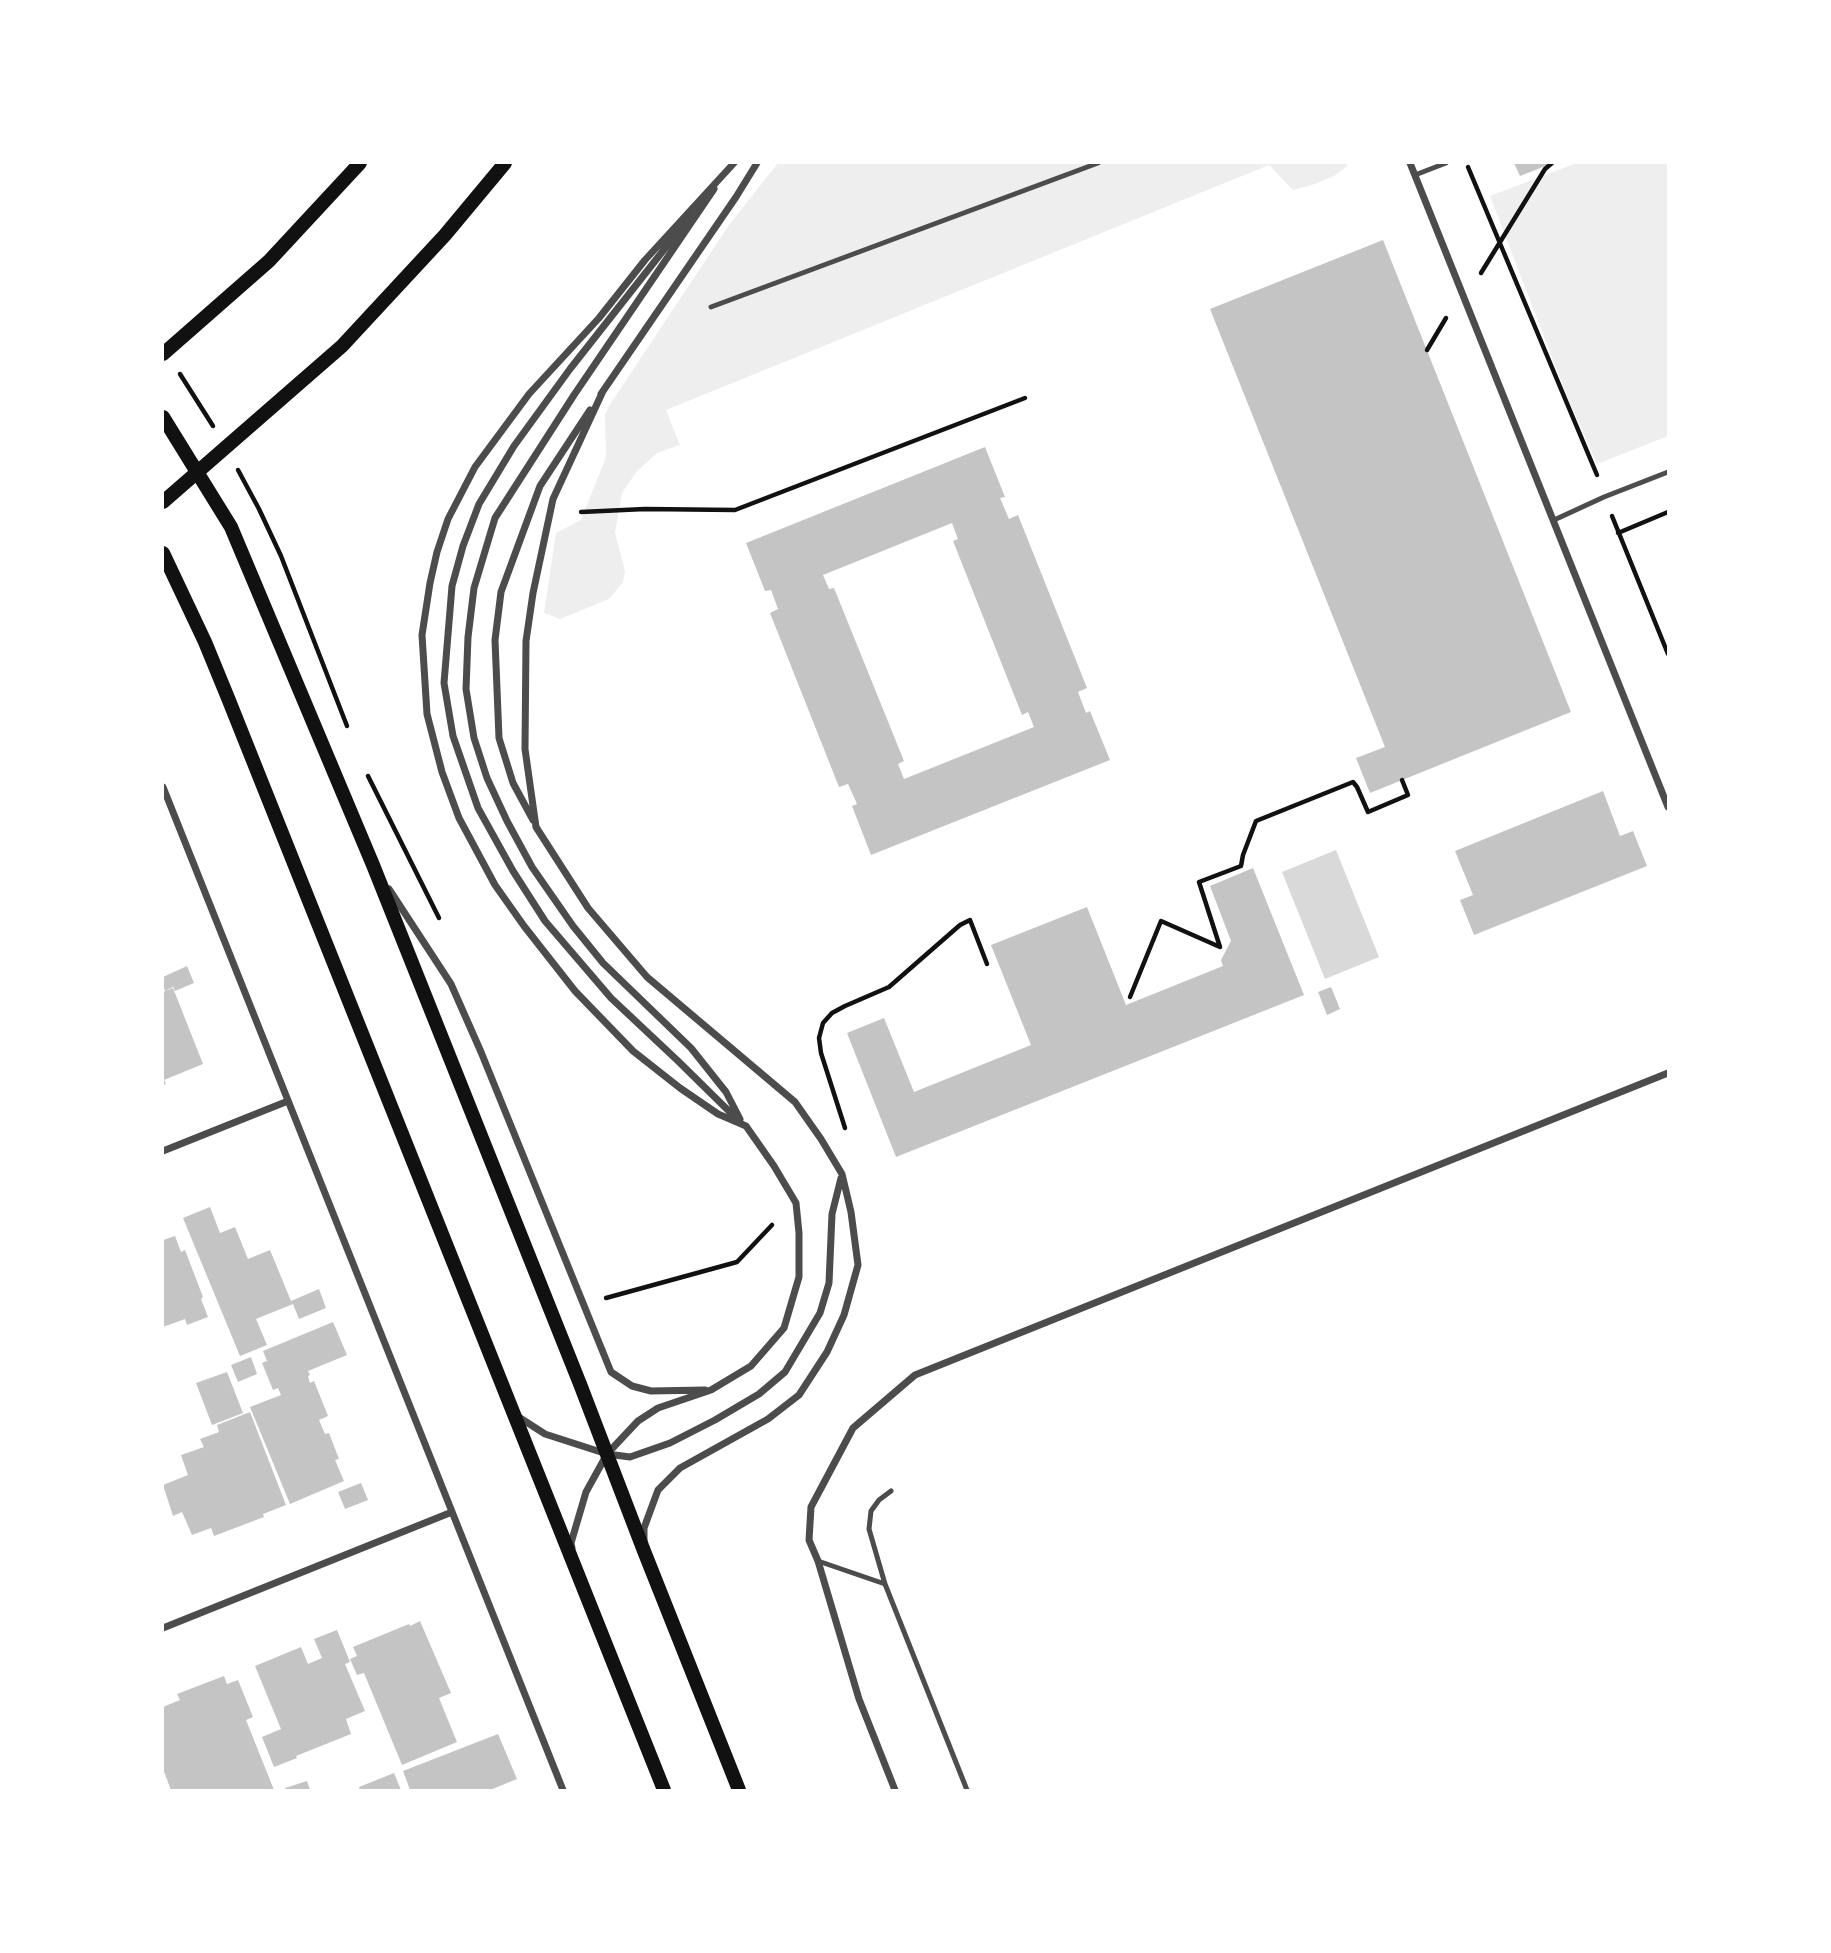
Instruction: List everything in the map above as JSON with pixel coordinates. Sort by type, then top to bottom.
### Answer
[{"type":"main road","points":[[163,354],[270,261],[360,163]]},
{"type":"main road","points":[[163,502],[342,346],[445,234],[505,163]]},
{"type":"main road","points":[[163,417],[231,527],[373,865],[739,1790]]},
{"type":"main road","points":[[163,553],[190,608],[228,698],[664,1790]]},
{"type":"street","points":[[644,1550],[644,1528],[658,1490],[669,1478],[680,1468],[768,1419],[799,1395],[827,1352],[844,1315],[858,1265],[851,1212],[842,1174],[795,1102],[647,977],[588,908],[536,827],[513,783],[499,738],[495,640],[501,592],[540,486],[737,197],[757,163]]},
{"type":"street","points":[[1410,163],[1668,807]]},
{"type":"street","points":[[732,164],[645,260],[599,318],[529,394],[475,467],[448,519],[430,583],[422,635],[427,714],[442,772],[459,818],[495,886],[575,991],[633,1051],[718,1114],[744,1126]]},
{"type":"street","points":[[732,164],[574,395],[495,518],[474,589],[466,689],[474,738],[487,778],[532,867],[573,926],[603,963],[691,1048],[726,1092],[744,1126]]},
{"type":"street","points":[[579,1576],[571,1543],[586,1492],[607,1454],[638,1421],[658,1408],[711,1390],[751,1366],[784,1328],[799,1277],[796,1203],[774,1166],[744,1126],[611,998],[545,921],[513,871],[478,808],[453,736],[444,683],[452,586],[479,503],[514,446],[570,369],[732,164]]},
{"type":"street","points":[[536,827],[525,738],[526,641],[533,593],[553,499],[603,391]]},
{"type":"street","points":[[163,787],[563,1790]]},
{"type":"street","points":[[373,865],[451,984],[611,1372],[632,1386],[651,1391],[711,1390]]},
{"type":"street","points":[[895,1790],[859,1699],[818,1561],[809,1540],[811,1507],[853,1428],[915,1375],[1668,1073]]},
{"type":"street","points":[[163,1151],[288,1101]]},
{"type":"street","points":[[512,1412],[545,1434],[607,1454],[631,1457],[670,1443],[759,1394],[785,1372],[820,1313],[829,1283],[832,1214],[842,1174]]},
{"type":"street","points":[[163,1628],[452,1512]]},
{"type":"lane","points":[[711,307],[1098,163]]},
{"type":"lane","points":[[1415,175],[1446,163]]},
{"type":"lane","points":[[1554,520],[1668,472]]},
{"type":"lane","points":[[891,1491],[879,1500],[871,1511],[869,1528],[885,1584],[967,1790]]},
{"type":"lane","points":[[818,1561],[885,1584]]},
{"type":"path","points":[[1467,163],[1598,477],[1668,654]]},
{"type":"path","points":[[1481,273],[1545,169],[1552,163]]},
{"type":"path","points":[[1427,350],[1447,317]]},
{"type":"path","points":[[176,368],[219,435]]},
{"type":"path","points":[[581,512],[645,509],[735,510],[1025,398]]},
{"type":"path","points":[[236,466],[281,556],[348,727]]},
{"type":"path","points":[[1618,533],[1668,512]]},
{"type":"path","points":[[367,773],[444,927]]},
{"type":"path","points":[[1130,997],[1161,921],[1220,947],[1199,882],[1241,866],[1256,821],[1353,782],[1368,812],[1408,795],[1402,780]]},
{"type":"path","points":[[845,1130],[821,1052],[823,1023],[832,1013],[889,987],[960,925],[970,920],[987,964]]},
{"type":"path","points":[[599,1300],[737,1262],[772,1225]]},
{"type":"shaded area","points":[[778,163],[1348,163],[1334,176],[1293,190],[1269,165],[666,410],[680,445],[657,453],[637,471],[622,493],[615,533],[625,571],[623,582],[609,599],[560,619],[544,613],[556,533],[581,520],[606,457],[605,415],[609,406],[729,225]]},
{"type":"shaded area","points":[[1577,163],[1668,163],[1668,436],[1597,464],[1566,394],[1490,196]]},
{"type":"shaded area","points":[[1336,850],[1379,957],[1325,979],[1282,872]]},
{"type":"building","points":[[1514,163],[1553,163],[1520,176]]},
{"type":"building","points":[[1383,240],[1571,712],[1370,793],[1356,758],[1385,747],[1210,309]]},
{"type":"building","points":[[985,447],[1005,497],[1000,498],[1009,519],[1018,515],[1087,688],[1078,692],[1086,713],[1090,711],[1110,760],[871,855],[852,806],[857,804],[848,784],[839,787],[770,613],[778,609],[771,590],[765,591],[746,543]],"holes":[[[952,523],[958,539],[953,541],[1022,715],[1028,712],[1034,727],[904,779],[898,764],[904,761],[834,588],[829,589],[823,575]]]},
{"type":"building","points":[[1603,791],[1620,836],[1633,831],[1647,866],[1474,935],[1460,900],[1473,895],[1455,851]]},
{"type":"building","points":[[1253,868],[1304,995],[896,1157],[847,1033],[884,1018],[914,1092],[1031,1045],[991,945],[1087,907],[1126,1005],[1223,966],[1221,960],[1231,941],[1210,886]]},
{"type":"building","points":[[187,966],[194,983],[175,991],[172,984],[173,987],[165,991],[163,977]]},
{"type":"building","points":[[1331,987],[1340,1009],[1327,1015],[1318,992]]},
{"type":"building","points":[[173,988],[203,1064],[164,1080],[166,1084],[163,1085],[163,992]]},
{"type":"building","points":[[210,1207],[220,1233],[235,1227],[248,1259],[270,1250],[291,1301],[319,1289],[326,1308],[299,1319],[293,1304],[256,1319],[267,1345],[240,1356],[183,1218]]},
{"type":"building","points":[[175,1236],[181,1252],[185,1250],[208,1317],[187,1325],[185,1319],[163,1327],[163,1240]]},
{"type":"building","points":[[333,1322],[347,1355],[308,1371],[308,1376],[310,1383],[314,1381],[328,1416],[319,1420],[325,1434],[329,1433],[339,1459],[335,1460],[344,1481],[290,1504],[250,1407],[281,1395],[278,1388],[273,1390],[262,1363],[267,1361],[263,1351]]},
{"type":"building","points":[[251,1357],[257,1374],[238,1382],[231,1365]]},
{"type":"building","points":[[227,1372],[243,1413],[212,1425],[196,1383]]},
{"type":"building","points":[[250,1412],[286,1505],[263,1514],[264,1517],[214,1536],[211,1528],[192,1535],[182,1512],[173,1516],[163,1485],[188,1475],[181,1455],[204,1447],[200,1439],[219,1432],[217,1425]]},
{"type":"building","points":[[361,1483],[368,1500],[345,1509],[338,1492]]},
{"type":"building","points":[[420,1621],[451,1693],[439,1698],[457,1742],[402,1765],[364,1673],[357,1675],[350,1659],[357,1656],[353,1647]]},
{"type":"building","points":[[337,1630],[350,1662],[345,1664],[365,1711],[346,1719],[351,1734],[274,1767],[262,1737],[281,1729],[255,1666],[301,1647],[308,1664],[322,1658],[314,1639]]},
{"type":"building","points":[[224,1676],[227,1684],[238,1680],[253,1717],[246,1720],[274,1790],[171,1790],[163,1769],[163,1707],[180,1700],[177,1694]]},
{"type":"building","points":[[498,1734],[517,1779],[490,1790],[410,1790],[403,1771]]},
{"type":"building","points":[[394,1773],[401,1790],[360,1790],[359,1787]]},
{"type":"building","points":[[307,1781],[310,1790],[285,1788]]}]
